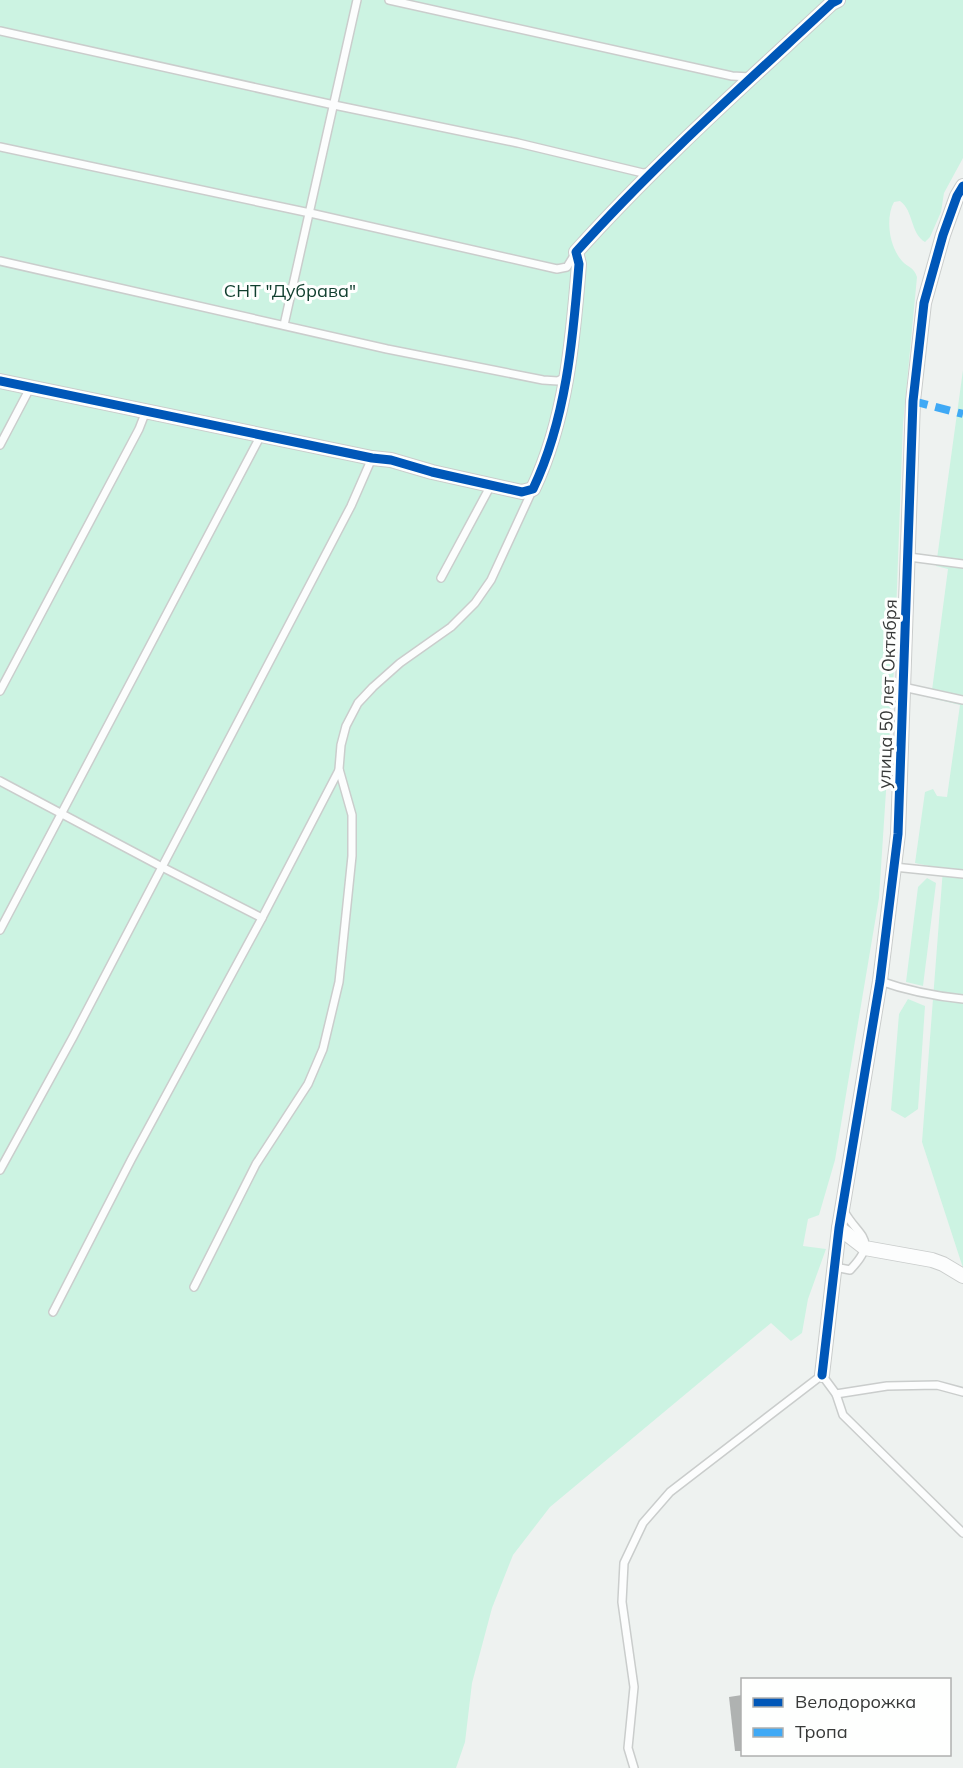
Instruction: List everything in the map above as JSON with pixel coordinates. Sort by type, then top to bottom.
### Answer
[{"type":"street","points":[[0,381],[372,459],[391,460],[522,492],[533,489],[543,469],[572,349],[579,264],[576,252],[653,172],[832,3],[838,0]]},
{"type":"street","name":"улица 50 лет Октября","points":[[822,1376],[839,1228],[880,981],[898,834],[913,401],[924,303],[943,235],[963,186]]},
{"type":"street","points":[[839,1228],[865,1248],[932,1260],[963,1276]]},
{"type":"lane","points":[[284,325],[357,0]]},
{"type":"lane","points":[[389,0],[732,76],[752,78]]},
{"type":"lane","points":[[0,31],[518,143],[643,173],[653,172]]},
{"type":"lane","points":[[0,147],[310,213],[557,269],[567,267],[576,252]]},
{"type":"lane","points":[[0,261],[387,349],[543,380],[558,381],[566,377]]},
{"type":"lane","points":[[0,445],[30,388]]},
{"type":"lane","points":[[0,691],[139,429],[146,411]]},
{"type":"lane","points":[[0,930],[261,435]]},
{"type":"lane","points":[[0,1170],[73,1037],[351,506],[372,459]]},
{"type":"lane","points":[[441,578],[491,485]]},
{"type":"lane","points":[[194,1287],[256,1164],[308,1084],[323,1048],[339,982],[352,856],[352,815],[339,769],[341,745],[346,726],[358,703],[400,663],[451,627],[475,603],[491,580],[533,489]]},
{"type":"lane","points":[[909,557],[963,564]]},
{"type":"lane","points":[[903,687],[963,700]]},
{"type":"lane","points":[[53,1312],[131,1160],[262,918],[339,769]]},
{"type":"lane","points":[[0,781],[262,918]]},
{"type":"lane","points":[[894,867],[963,874]]},
{"type":"lane","points":[[880,981],[929,996],[963,999]]},
{"type":"lane","points":[[835,1260],[840,1268],[850,1270],[858,1262],[865,1248],[865,1238],[842,1207]]},
{"type":"lane","points":[[634,1768],[628,1748],[634,1687],[622,1602],[624,1563],[643,1523],[670,1492],[822,1376],[836,1394],[843,1415],[963,1533]]},
{"type":"lane","points":[[836,1394],[886,1386],[937,1385],[963,1392]]},
{"type":"green space","name":"СНТ \"Дубрава\"","points":[[0,0],[963,0],[963,158],[944,193],[941,212],[930,237],[925,242],[920,238],[908,210],[900,201],[894,202],[890,216],[890,233],[895,250],[917,277],[903,424],[894,669],[879,898],[835,1160],[819,1215],[808,1219],[803,1246],[826,1249],[808,1299],[802,1333],[791,1341],[771,1323],[550,1507],[513,1555],[492,1608],[472,1683],[465,1742],[456,1768],[0,1768]]},
{"type":"green space","points":[[963,370],[963,1268],[922,1142],[943,869],[915,863],[925,792],[933,789],[937,796],[947,797],[960,705],[931,698],[948,569],[936,566]]},
{"type":"green space","points":[[927,878],[936,883],[923,986],[906,982],[918,887]]},
{"type":"green space","points":[[908,999],[925,1006],[918,1109],[905,1118],[891,1110],[899,1014]]},
{"type":"building","points":[[741,1695],[741,1751],[735,1751],[729,1697]]},
{"type":"marked path","points":[[913,401],[963,414]]},
{"type":"cycle path","points":[[0,381],[372,458],[391,460],[432,472],[522,492],[533,489],[553,435],[566,379],[579,264],[576,252],[701,124],[832,3],[838,0]]},
{"type":"cycle path","points":[[822,1375],[839,1228],[880,981],[898,834],[913,401],[924,303],[943,235],[963,186]]}]
